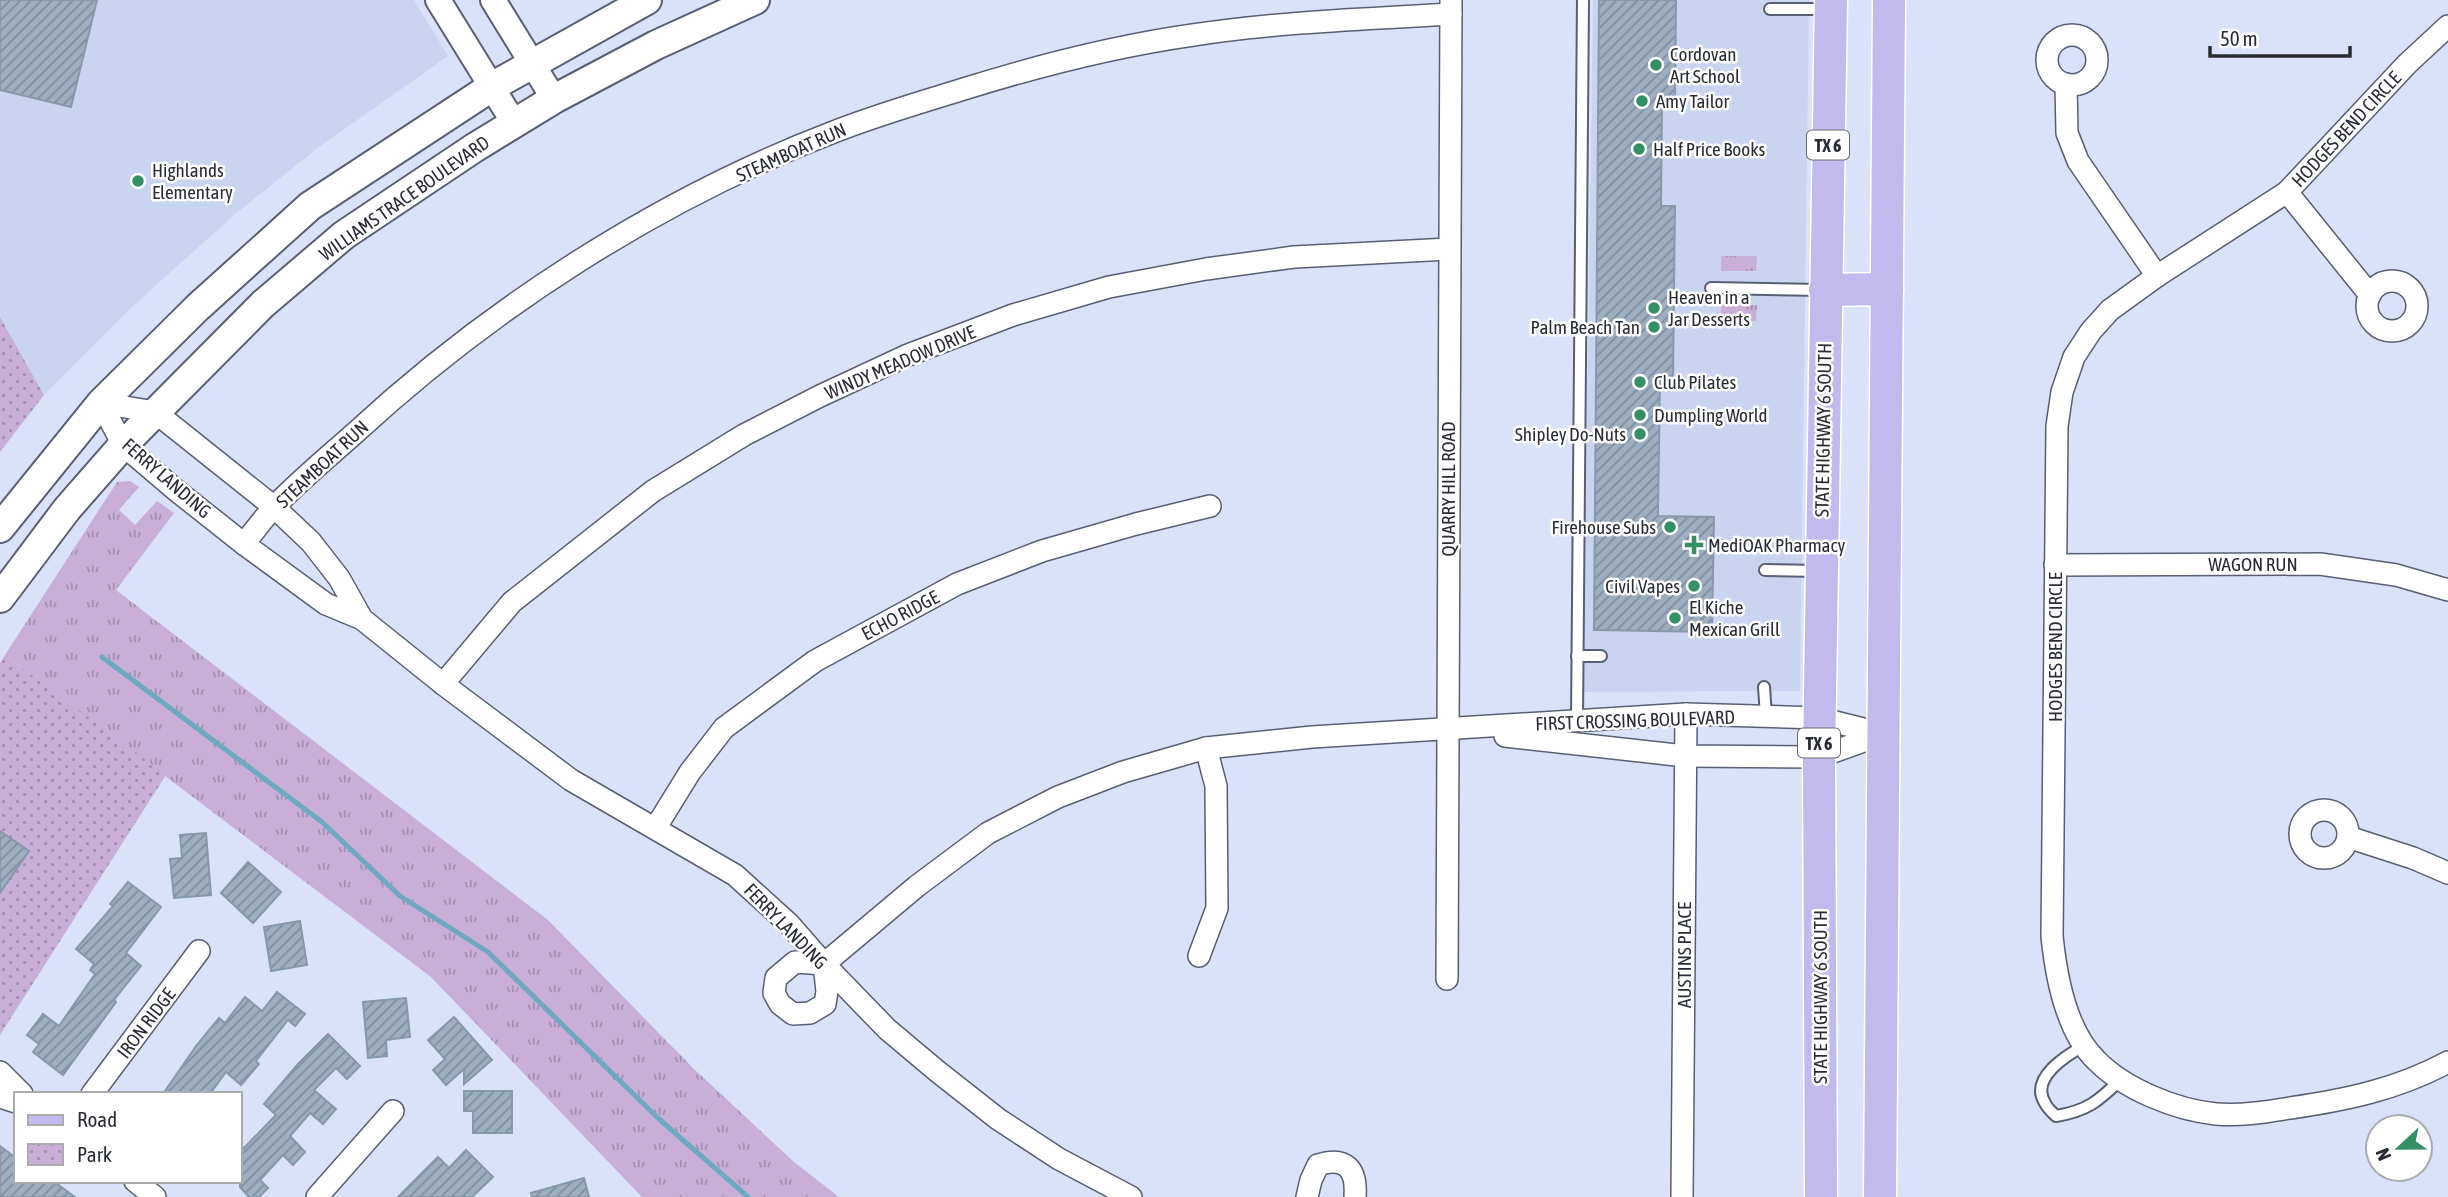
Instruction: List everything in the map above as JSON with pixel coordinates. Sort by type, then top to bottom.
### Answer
[{"type":"main road","points":[[0,528],[101,403],[198,307],[310,206],[493,86],[647,0]]},
{"type":"main road","name":"WILLIAMS TRACE BOULEVARD","points":[[0,598],[67,509],[123,445],[264,304],[344,235],[554,99],[656,45],[755,0]]},
{"type":"main road","points":[[1880,1197],[1889,0]]},
{"type":"main road","name":"STATE HIGHWAY 6 SOUTH","points":[[1821,1197],[1819,718],[1831,5]]},
{"type":"main road","points":[[1825,290],[1886,289]]},
{"type":"street","points":[[438,0],[514,123]]},
{"type":"street","points":[[493,0],[554,99]]},
{"type":"street","name":"QUARRY HILL ROAD","points":[[1447,979],[1451,7]]},
{"type":"street","name":"STEAMBOAT RUN","points":[[244,544],[274,507],[381,408],[474,332],[604,246],[761,163],[831,133],[1006,76],[1087,54],[1192,35],[1451,7]]},
{"type":"street","name":"HODGES BEND CIRCLE","points":[[2448,26],[2407,64],[2287,192],[2157,276],[2110,310],[2091,331],[2074,357],[2062,392],[2057,426],[2052,936],[2056,970],[2065,1002],[2094,1059],[2121,1079],[2189,1110],[2217,1114],[2253,1114],[2338,1101],[2419,1078],[2448,1062]]},
{"type":"street","points":[[2066,84],[2067,132],[2078,161],[2157,276]]},
{"type":"street","points":[[2287,192],[2370,295]]},
{"type":"street","name":"WINDY MEADOW DRIVE","points":[[443,684],[512,601],[653,491],[744,435],[908,355],[1013,315],[1109,287],[1206,269],[1294,257],[1449,248]]},
{"type":"street","name":"FERRY LANDING","points":[[101,403],[155,412],[274,507],[310,542],[339,578],[362,619]]},
{"type":"street","name":"FERRY LANDING","points":[[101,403],[123,445],[244,544],[326,604],[362,619],[443,684],[571,779],[736,875],[789,924],[887,1029],[998,1119],[1059,1159],[1130,1197]]},
{"type":"street","name":"ECHO RIDGE","points":[[656,827],[690,772],[724,728],[816,661],[969,580],[1042,551],[1210,506]]},
{"type":"street","name":"WAGON RUN","points":[[2055,565],[2320,564],[2396,575],[2448,590]]},
{"type":"street","name":"FIRST CROSSING BOULEVARD","points":[[824,964],[917,886],[988,833],[1071,792],[1123,772],[1206,748],[1312,737],[1686,714],[1819,718],[1883,733]]},
{"type":"street","name":"AUSTINS PLACE","points":[[1682,1197],[1686,714]]},
{"type":"street","name":"FIRST CROSSING BOULEVARD","points":[[1448,729],[1685,755],[1819,757],[1883,733]]},
{"type":"street","points":[[1199,956],[1217,908],[1216,786],[1206,748]]},
{"type":"street","points":[[2348,837],[2413,858],[2448,873]]},
{"type":"street","name":"IRON RIDGE","points":[[94,1092],[200,951]]},
{"type":"street","points":[[0,1072],[20,1092]]},
{"type":"street","points":[[317,1197],[393,1111]]},
{"type":"street","points":[[1307,1197],[1318,1165],[1330,1161],[1342,1163],[1351,1169],[1356,1185],[1355,1197]]},
{"type":"street","points":[[138,1183],[155,1197]]},
{"type":"lane","points":[[1577,721],[1583,0]]},
{"type":"lane","points":[[1770,9],[1831,5]]},
{"type":"lane","points":[[1711,288],[1825,290]]},
{"type":"lane","points":[[1765,570],[1821,571]]},
{"type":"lane","points":[[1577,656],[1601,656]]},
{"type":"lane","points":[[1764,687],[1766,716]]},
{"type":"lane","points":[[2085,1045],[2054,1065],[2041,1085],[2043,1101],[2056,1116],[2076,1113],[2099,1101],[2121,1079]]},
{"type":"shaded area","name":"Highlands Elementary","points":[[0,0],[414,0],[448,56],[319,147],[234,215],[134,305],[44,395],[0,317]]},
{"type":"shaded area","points":[[1593,0],[1809,0],[1800,691],[1583,692]]},
{"type":"green space","points":[[1721,256],[1757,256],[1756,271],[1721,271]]},
{"type":"green space","points":[[1721,305],[1757,305],[1756,321],[1721,321]]},
{"type":"green space","points":[[0,317],[44,395],[0,452]]},
{"type":"green space","points":[[130,481],[139,487],[119,510],[135,525],[157,501],[174,513],[116,590],[548,920],[695,1070],[794,1162],[839,1197],[642,1197],[431,977],[5,655],[117,482]]},
{"type":"green space","points":[[5,655],[166,775],[0,1035],[0,663]]},
{"type":"building","points":[[0,0],[97,0],[71,107],[0,90]]},
{"type":"building","points":[[1599,0],[1676,0],[1675,97],[1662,96],[1661,206],[1675,206],[1673,377],[1660,376],[1658,516],[1714,517],[1712,632],[1594,630]]},
{"type":"building","points":[[0,831],[29,851],[0,893]]},
{"type":"building","points":[[206,833],[211,895],[174,898],[170,859],[182,858],[180,835]]},
{"type":"building","points":[[248,862],[281,892],[253,923],[221,893]]},
{"type":"building","points":[[128,882],[161,907],[126,953],[141,966],[114,1000],[116,1002],[63,1075],[33,1052],[39,1044],[27,1035],[43,1014],[59,1026],[95,974],[90,970],[94,964],[76,949],[113,906],[110,904]]},
{"type":"building","points":[[300,921],[307,965],[271,971],[264,927]]},
{"type":"building","points":[[277,992],[305,1014],[295,1026],[288,1020],[256,1061],[259,1064],[241,1085],[226,1072],[211,1092],[164,1092],[219,1018],[225,1023],[245,997],[262,1011]]},
{"type":"building","points":[[406,998],[410,1037],[386,1040],[387,1056],[368,1058],[363,1002]]},
{"type":"building","points":[[454,1017],[492,1060],[464,1084],[464,1069],[446,1085],[433,1070],[445,1059],[428,1040]]},
{"type":"building","points":[[328,1034],[360,1066],[347,1079],[336,1068],[314,1090],[336,1109],[323,1124],[310,1113],[290,1136],[305,1152],[293,1165],[283,1155],[260,1180],[268,1188],[259,1197],[249,1197],[240,1187],[242,1150],[276,1115],[264,1104]]},
{"type":"building","points":[[464,1091],[512,1091],[512,1133],[473,1133],[473,1111],[464,1111]]},
{"type":"building","points":[[0,1146],[14,1156],[14,1183],[56,1183],[75,1197],[0,1197]]},
{"type":"building","points":[[466,1150],[493,1177],[472,1197],[398,1197],[438,1157],[449,1168]]},
{"type":"building","points":[[584,1178],[589,1197],[532,1197],[531,1193]]},
{"type":"waterway","points":[[102,657],[322,822],[400,896],[488,952],[659,1119],[748,1197]]},
{"type":"place","name":"Cordovan Art School","points":[[1656,65]]},
{"type":"place","name":"Amy Tailor","points":[[1642,101]]},
{"type":"place","name":"Half Price Books","points":[[1639,149]]},
{"type":"place","name":"Highlands Elementary","points":[[138,181]]},
{"type":"place","name":"Heaven in a Jar Desserts","points":[[1654,308]]},
{"type":"place","name":"Palm Beach Tan","points":[[1654,327]]},
{"type":"place","name":"Club Pilates","points":[[1640,382]]},
{"type":"place","name":"Dumpling World","points":[[1640,415]]},
{"type":"place","name":"Shipley Do-Nuts","points":[[1640,434]]},
{"type":"place","name":"Firehouse Subs","points":[[1670,527]]},
{"type":"place","name":"MediOAK Pharmacy","points":[[1694,545]]},
{"type":"place","name":"Civil Vapes","points":[[1694,586]]},
{"type":"place","name":"El Kiche Mexican Grill","points":[[1675,618]]}]
